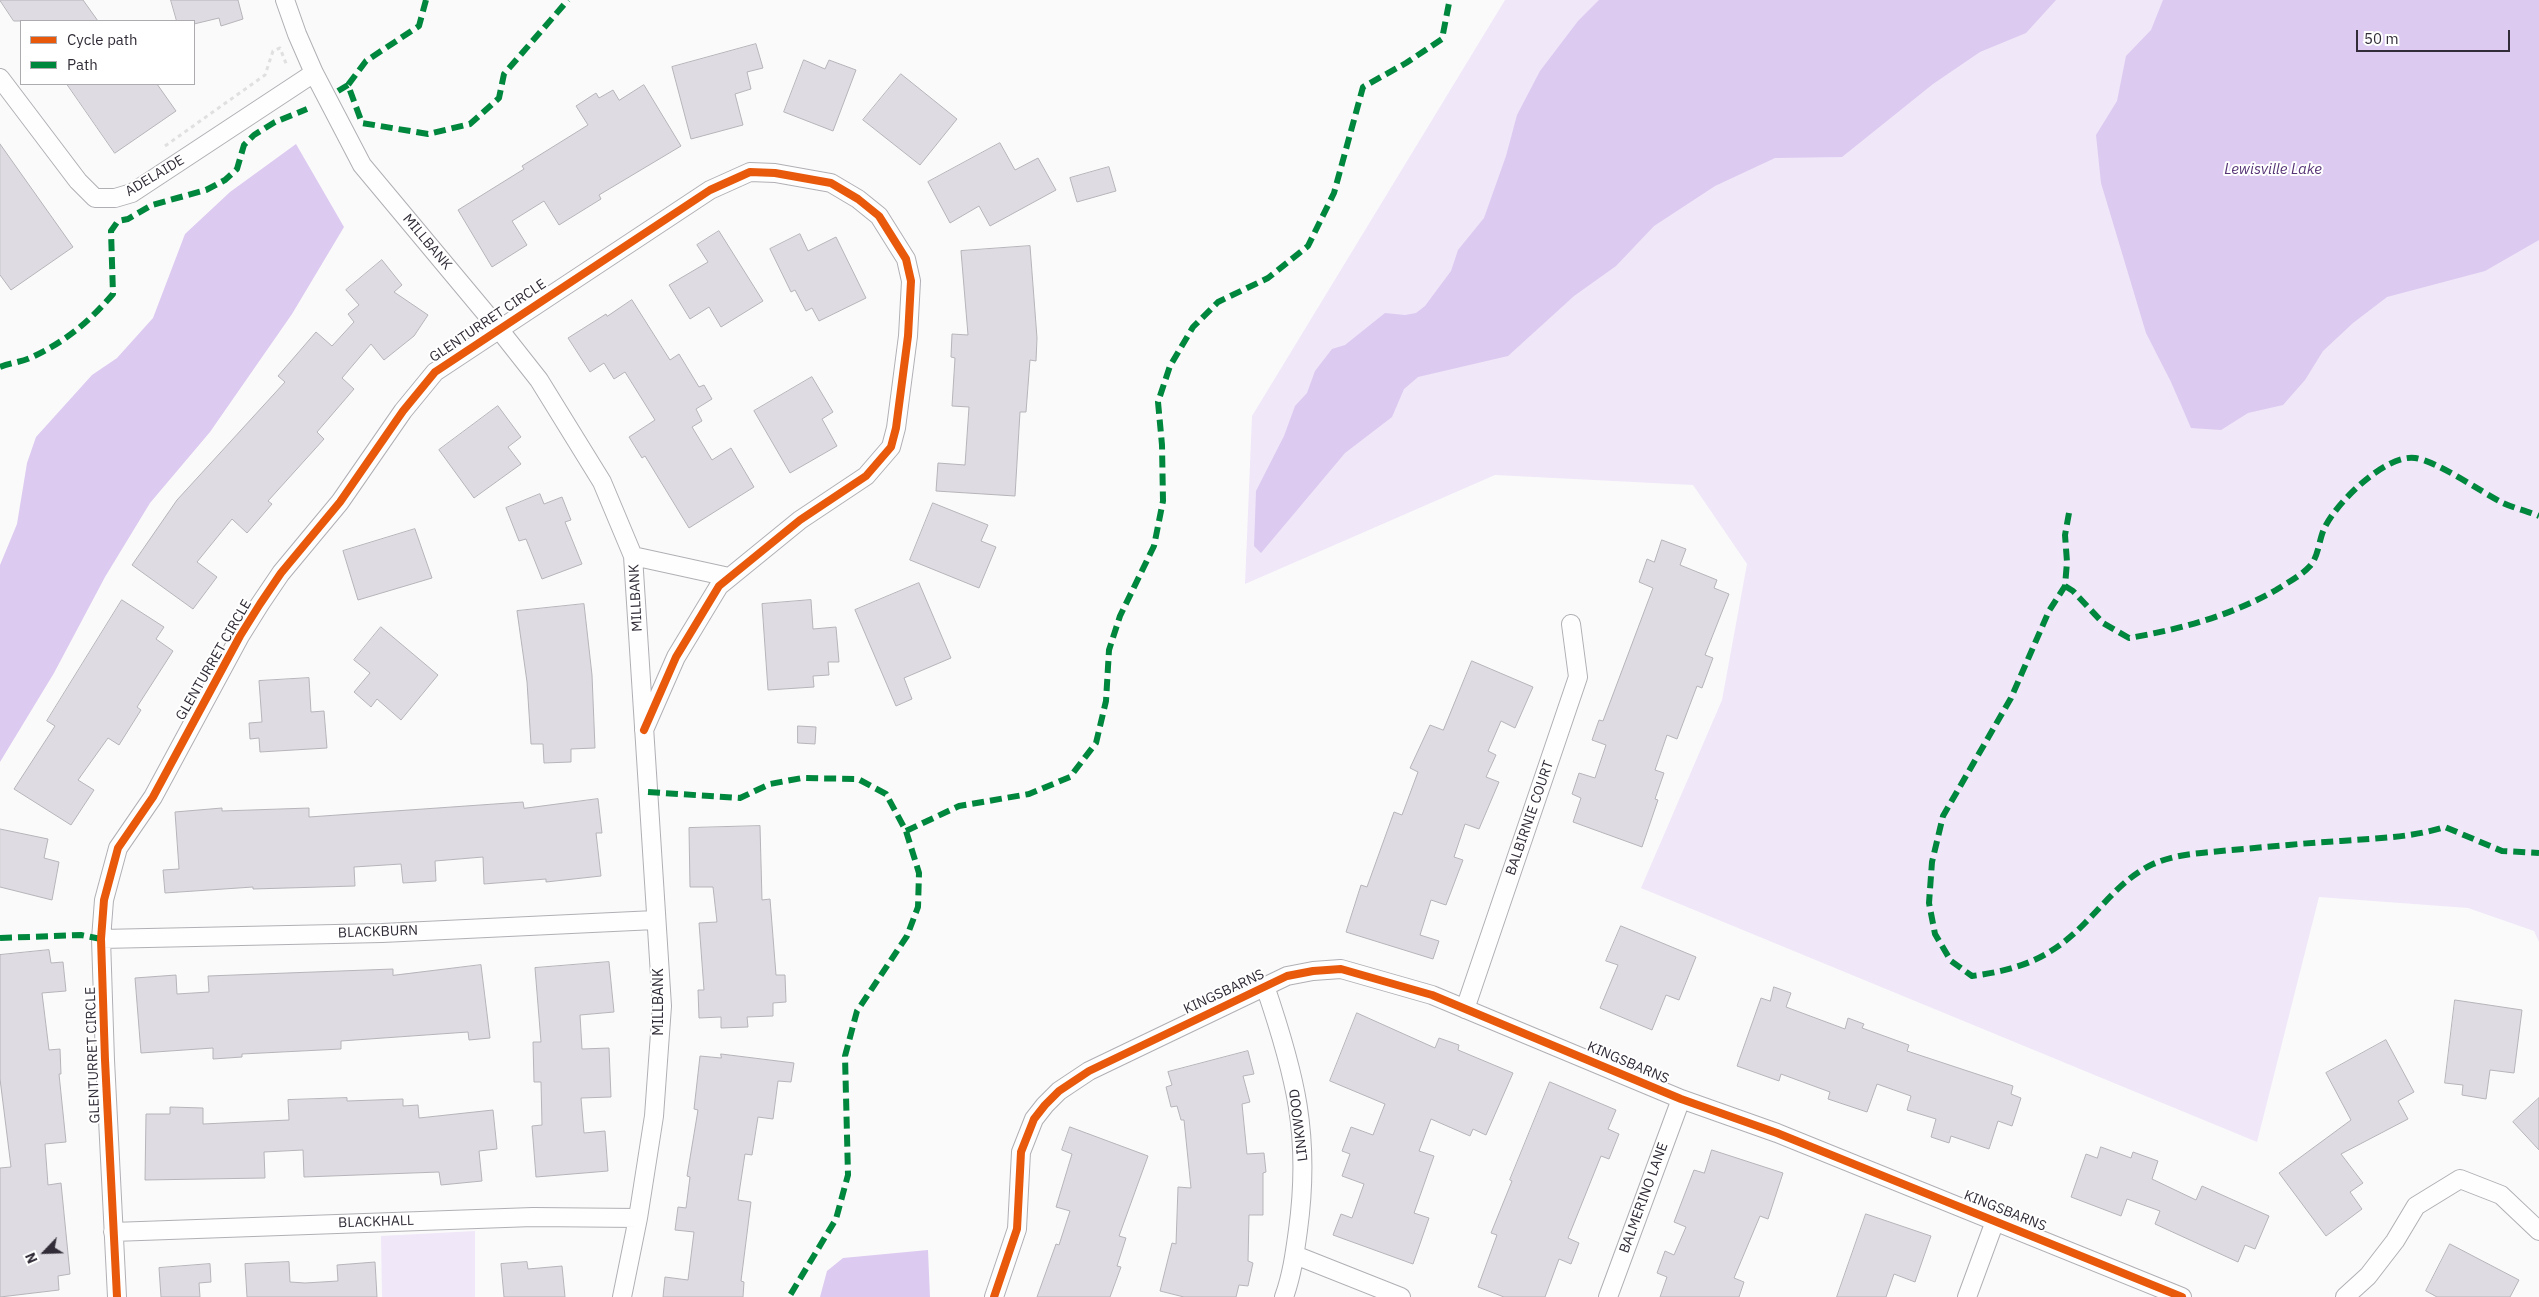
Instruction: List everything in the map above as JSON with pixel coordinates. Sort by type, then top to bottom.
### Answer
[{"type":"street","name":"MILLBANK","points":[[285,0],[314,73],[362,165],[539,380],[602,482],[633,556],[662,1006],[654,1116],[638,1218],[622,1297]]},
{"type":"street","name":"ADELAIDE","points":[[0,78],[78,182],[95,198],[115,198],[132,193],[314,73]]},
{"type":"street","name":"GLENTURRET CIRCLE","points":[[117,1297],[101,939],[104,900],[118,848],[153,797],[240,636],[260,604],[281,573],[340,502],[403,411],[435,372],[498,328],[710,190],[750,172],[775,173],[831,182],[878,216],[906,259],[911,281],[908,336],[896,428],[891,447],[866,476],[800,520],[719,586],[676,657],[644,730]]},
{"type":"street","points":[[633,556],[729,577]]},
{"type":"street","name":"BALBIRNIE COURT","points":[[1465,1009],[1578,676],[1571,624]]},
{"type":"street","name":"BLACKBURN","points":[[101,939],[382,933],[655,920]]},
{"type":"street","name":"KINGSBARNS","points":[[994,1297],[1017,1229],[1022,1152],[1025,1141],[1040,1111],[1067,1084],[1101,1064],[1265,986],[1301,973],[1341,969],[1432,995],[1681,1099],[1777,1133],[2182,1297]]},
{"type":"street","name":"LINKWOOD","points":[[1265,986],[1292,1073],[1303,1137],[1303,1194],[1295,1256],[1284,1297]]},
{"type":"street","name":"BALMERINO LANE","points":[[1608,1297],[1681,1099]]},
{"type":"street","points":[[2345,1297],[2368,1276],[2394,1242],[2416,1206],[2460,1179],[2501,1194],[2539,1231]]},
{"type":"street","name":"BLACKHALL","points":[[113,1232],[513,1217],[638,1218]]},
{"type":"street","points":[[1967,1297],[1995,1221]]},
{"type":"street","points":[[1295,1256],[1401,1297]]},
{"type":"path","points":[[162,148],[265,75],[273,51],[280,48],[287,66]]},
{"type":"shaded area","points":[[1505,0],[2539,0],[2539,942],[2534,931],[2468,908],[2319,897],[2257,1142],[1641,888],[1722,700],[1747,564],[1693,485],[1495,475],[1245,584],[1252,416]]},
{"type":"shaded area","points":[[475,1231],[475,1297],[382,1297],[381,1236]]},
{"type":"water","points":[[1599,0],[2056,0],[2026,33],[1980,52],[1933,84],[1842,157],[1775,158],[1715,186],[1654,226],[1616,266],[1574,296],[1508,356],[1418,377],[1404,389],[1392,417],[1345,453],[1261,553],[1254,546],[1256,491],[1284,436],[1295,406],[1307,393],[1315,371],[1332,349],[1345,345],[1385,313],[1405,315],[1416,313],[1425,306],[1451,271],[1458,250],[1484,218],[1506,156],[1517,115],[1540,71],[1578,21]]},
{"type":"water","name":"Lewisville Lake","points":[[2163,0],[2539,0],[2539,240],[2485,271],[2387,297],[2353,323],[2323,351],[2305,380],[2283,405],[2248,413],[2221,430],[2191,428],[2171,382],[2146,333],[2101,183],[2096,135],[2117,101],[2126,56],[2151,30]]},
{"type":"water","points":[[296,144],[344,227],[292,314],[210,432],[150,503],[105,577],[54,673],[0,762],[0,565],[17,524],[27,463],[36,437],[92,375],[117,358],[153,318],[185,234],[230,192]]},
{"type":"water","points":[[928,1250],[930,1297],[820,1297],[827,1271],[843,1258]]},
{"type":"building","points":[[0,0],[83,0],[97,20],[20,20],[14,21]]},
{"type":"building","points":[[171,0],[238,0],[243,19],[221,26],[219,18],[195,24],[195,20],[177,20]]},
{"type":"building","points":[[756,44],[763,68],[747,72],[751,89],[735,94],[743,125],[691,139],[672,67]]},
{"type":"building","points":[[804,60],[825,69],[829,60],[856,70],[833,131],[784,112]]},
{"type":"building","points":[[901,74],[957,119],[920,165],[863,120]]},
{"type":"building","points":[[68,85],[158,85],[176,111],[115,153]]},
{"type":"building","points":[[644,85],[681,146],[599,195],[601,199],[559,225],[544,201],[512,221],[527,245],[492,267],[458,210],[524,169],[522,166],[588,125],[576,106],[596,93],[599,98],[613,90],[619,100]]},
{"type":"building","points":[[1000,143],[1015,170],[1038,158],[1056,190],[990,226],[979,206],[950,223],[928,182]]},
{"type":"building","points":[[0,144],[73,247],[11,290],[0,275]]},
{"type":"building","points":[[1109,167],[1116,191],[1077,202],[1070,178]]},
{"type":"building","points":[[719,231],[763,301],[721,327],[709,307],[690,319],[669,285],[708,262],[697,245]]},
{"type":"building","points":[[800,234],[808,251],[836,237],[866,298],[819,321],[812,308],[806,311],[795,290],[791,292],[770,249]]},
{"type":"building","points":[[1030,246],[1037,338],[1036,361],[1030,360],[1026,412],[1020,412],[1015,496],[936,491],[938,463],[965,465],[969,407],[952,406],[955,358],[951,357],[952,334],[968,335],[961,251]]},
{"type":"building","points":[[382,260],[402,285],[394,292],[428,315],[414,336],[384,360],[371,344],[342,378],[354,389],[317,432],[324,439],[268,501],[272,504],[247,533],[232,519],[197,562],[217,577],[193,609],[132,565],[177,500],[285,382],[278,376],[316,332],[332,346],[354,322],[348,314],[359,305],[346,290]]},
{"type":"building","points":[[632,300],[670,360],[679,354],[699,387],[704,385],[712,399],[696,409],[702,421],[692,427],[712,460],[731,448],[754,487],[689,528],[645,456],[642,458],[629,437],[655,420],[625,372],[614,379],[604,363],[590,372],[568,338]]},
{"type":"building","points":[[812,377],[833,412],[822,419],[837,446],[790,473],[754,411]]},
{"type":"building","points":[[498,406],[521,437],[508,447],[521,464],[474,498],[439,450]]},
{"type":"building","points":[[540,494],[544,504],[562,497],[571,520],[565,522],[582,564],[542,579],[526,539],[519,541],[506,508]]},
{"type":"building","points":[[933,503],[988,525],[981,541],[996,547],[979,588],[910,560]]},
{"type":"building","points":[[415,529],[432,578],[358,600],[343,551]]},
{"type":"building","points":[[1662,540],[1686,549],[1680,565],[1717,580],[1714,588],[1729,594],[1705,655],[1713,658],[1702,688],[1697,686],[1677,739],[1667,735],[1655,770],[1664,773],[1655,799],[1658,800],[1642,847],[1573,822],[1581,798],[1572,794],[1579,773],[1595,778],[1606,745],[1592,740],[1599,720],[1603,721],[1653,588],[1639,582],[1647,559],[1654,562]]},
{"type":"building","points":[[919,583],[951,658],[904,678],[912,699],[896,706],[855,610]]},
{"type":"building","points":[[122,600],[164,627],[156,639],[173,651],[137,707],[141,710],[119,745],[108,738],[78,780],[94,790],[71,825],[14,789],[55,726],[47,721]]},
{"type":"building","points":[[811,600],[813,629],[836,627],[839,662],[828,662],[829,675],[813,676],[814,687],[768,690],[762,604]]},
{"type":"building","points":[[584,604],[592,675],[595,748],[571,749],[571,762],[544,763],[543,744],[531,744],[527,682],[517,611]]},
{"type":"building","points":[[381,627],[438,675],[401,720],[377,699],[371,707],[354,692],[370,673],[354,660]]},
{"type":"building","points":[[1472,661],[1533,687],[1515,728],[1501,721],[1488,751],[1496,755],[1486,777],[1499,782],[1479,829],[1465,824],[1454,857],[1463,860],[1446,905],[1431,900],[1420,935],[1439,941],[1433,959],[1346,932],[1361,885],[1367,887],[1394,812],[1402,815],[1418,772],[1410,768],[1430,725],[1443,730]]},
{"type":"building","points":[[309,678],[311,712],[324,711],[327,748],[260,752],[259,738],[250,739],[249,723],[262,722],[259,681]]},
{"type":"building","points":[[798,726],[816,727],[815,744],[798,743]]},
{"type":"building","points":[[598,799],[602,833],[596,833],[601,876],[546,882],[546,879],[484,884],[483,857],[435,861],[436,881],[403,883],[401,864],[354,867],[355,886],[253,889],[253,887],[165,893],[163,870],[179,869],[175,812],[222,808],[222,811],[309,808],[309,817],[523,802],[524,808]]},
{"type":"building","points":[[760,826],[762,900],[770,899],[776,975],[785,975],[786,1002],[773,1003],[773,1016],[747,1017],[748,1027],[721,1028],[721,1017],[699,1018],[698,990],[704,990],[699,923],[717,922],[713,887],[690,887],[689,828]]},
{"type":"building","points":[[0,829],[48,839],[44,858],[59,862],[52,900],[0,887]]},
{"type":"building","points":[[1621,926],[1696,957],[1679,1000],[1666,995],[1652,1030],[1600,1008],[1618,965],[1606,961]]},
{"type":"building","points":[[49,950],[51,963],[63,962],[66,991],[42,993],[49,1050],[60,1049],[61,1074],[59,1074],[66,1142],[45,1144],[48,1185],[61,1183],[70,1274],[58,1276],[59,1290],[0,1297],[0,1168],[11,1167],[0,1079],[0,955]]},
{"type":"building","points":[[609,962],[614,1012],[580,1015],[582,1049],[609,1048],[611,1097],[581,1098],[584,1133],[605,1131],[608,1171],[536,1177],[532,1126],[542,1125],[541,1082],[534,1082],[533,1042],[541,1042],[535,968]]},
{"type":"building","points":[[481,965],[490,1038],[469,1040],[468,1032],[341,1041],[341,1049],[242,1054],[242,1057],[213,1059],[213,1048],[141,1053],[135,978],[176,975],[177,994],[209,992],[208,976],[393,969],[393,975]]},
{"type":"building","points":[[1774,987],[1791,993],[1786,1007],[1845,1029],[1848,1018],[1864,1024],[1862,1028],[1909,1045],[1907,1051],[2013,1086],[2011,1094],[2021,1098],[2012,1126],[1998,1121],[1989,1149],[1951,1136],[1949,1143],[1931,1137],[1936,1119],[1907,1110],[1911,1096],[1877,1084],[1867,1112],[1828,1099],[1830,1092],[1781,1074],[1779,1081],[1737,1066],[1761,998],[1770,1001]]},
{"type":"building","points":[[2455,1000],[2522,1010],[2514,1073],[2490,1070],[2486,1099],[2462,1095],[2463,1085],[2445,1083]]},
{"type":"building","points":[[1357,1013],[1435,1048],[1439,1038],[1459,1045],[1458,1050],[1513,1073],[1486,1135],[1473,1129],[1470,1136],[1431,1119],[1419,1151],[1434,1156],[1414,1213],[1429,1218],[1413,1264],[1333,1235],[1341,1214],[1352,1218],[1364,1184],[1342,1176],[1350,1154],[1342,1151],[1351,1127],[1373,1135],[1385,1104],[1330,1081]]},
{"type":"building","points":[[2386,1040],[2414,1092],[2398,1101],[2408,1119],[2341,1154],[2363,1183],[2350,1192],[2362,1209],[2326,1236],[2279,1173],[2351,1120],[2326,1073]]},
{"type":"building","points":[[1248,1051],[1254,1074],[1243,1076],[1250,1102],[1242,1104],[1247,1154],[1264,1153],[1266,1172],[1263,1173],[1263,1215],[1249,1215],[1248,1261],[1253,1263],[1248,1286],[1239,1285],[1236,1297],[1184,1297],[1160,1291],[1172,1243],[1176,1244],[1178,1187],[1191,1188],[1184,1120],[1181,1120],[1177,1106],[1171,1107],[1166,1087],[1172,1085],[1168,1072]]},
{"type":"building","points":[[721,1054],[794,1063],[791,1082],[778,1081],[773,1119],[758,1117],[752,1155],[745,1154],[738,1200],[751,1202],[741,1281],[744,1282],[743,1297],[663,1297],[665,1277],[688,1280],[694,1232],[675,1230],[678,1207],[686,1208],[690,1177],[687,1176],[698,1110],[694,1109],[700,1056],[721,1058]]},
{"type":"building","points":[[1550,1082],[1616,1110],[1608,1129],[1619,1134],[1609,1159],[1601,1156],[1568,1238],[1579,1243],[1571,1264],[1559,1259],[1545,1297],[1504,1297],[1478,1287],[1497,1235],[1491,1233],[1512,1181],[1510,1180]]},
{"type":"building","points":[[347,1098],[347,1101],[403,1099],[403,1106],[418,1105],[419,1118],[493,1110],[497,1149],[479,1151],[482,1181],[441,1185],[439,1172],[304,1177],[303,1150],[264,1152],[265,1178],[145,1180],[146,1114],[170,1114],[170,1107],[203,1108],[203,1124],[289,1120],[288,1100]]},
{"type":"building","points":[[2539,1098],[2539,1150],[2513,1122]]},
{"type":"building","points":[[1070,1127],[1148,1156],[1119,1236],[1126,1238],[1117,1266],[1121,1267],[1110,1297],[1037,1297],[1056,1244],[1059,1245],[1070,1211],[1056,1207],[1072,1154],[1062,1150]]},
{"type":"building","points":[[2101,1147],[2131,1158],[2133,1152],[2158,1161],[2152,1179],[2196,1200],[2202,1186],[2269,1216],[2255,1249],[2245,1245],[2238,1262],[2155,1224],[2160,1211],[2127,1199],[2121,1216],[2071,1197],[2086,1154],[2097,1158]]},
{"type":"building","points":[[1712,1150],[1783,1173],[1768,1219],[1760,1216],[1734,1278],[1744,1282],[1739,1297],[1660,1297],[1667,1277],[1657,1273],[1665,1251],[1674,1255],[1686,1227],[1674,1222],[1694,1170],[1704,1173]]},
{"type":"building","points":[[1866,1214],[1931,1236],[1915,1282],[1894,1274],[1886,1297],[1837,1297]]},
{"type":"building","points":[[2450,1244],[2519,1280],[2510,1297],[2437,1297],[2426,1291]]},
{"type":"building","points":[[289,1262],[290,1282],[305,1283],[338,1281],[337,1265],[375,1262],[377,1297],[247,1297],[245,1264]]},
{"type":"building","points":[[527,1262],[528,1269],[562,1266],[565,1297],[504,1297],[501,1264]]},
{"type":"building","points":[[210,1264],[211,1282],[199,1283],[200,1297],[161,1297],[159,1268]]},
{"type":"marked path","points":[[426,0],[419,26],[366,61],[348,85],[362,123],[428,134],[470,124],[499,98],[504,74],[568,0]]},
{"type":"marked path","points":[[906,831],[959,806],[1029,794],[1070,777],[1096,743],[1106,701],[1109,650],[1120,616],[1154,546],[1163,501],[1162,445],[1158,402],[1170,366],[1193,327],[1218,302],[1268,278],[1308,246],[1334,193],[1363,87],[1406,63],[1442,39],[1449,3],[1447,0]]},
{"type":"marked path","points":[[338,91],[348,85]]},
{"type":"marked path","points":[[0,367],[30,358],[65,338],[85,323],[113,294],[111,231],[118,221],[128,219],[152,205],[206,190],[225,180],[237,169],[244,145],[254,135],[275,122],[307,109]]},
{"type":"marked path","points":[[2065,586],[2073,591],[2103,623],[2129,638],[2186,626],[2223,614],[2276,590],[2307,569],[2313,562],[2325,527],[2340,505],[2377,471],[2403,459],[2415,458],[2424,460],[2503,503],[2539,516]]},
{"type":"marked path","points":[[2069,513],[2065,535],[2067,562],[2065,586],[2049,611],[2011,698],[1943,816],[1932,862],[1929,903],[1935,934],[1951,961],[1972,976],[2019,966],[2047,954],[2072,935],[2117,890],[2143,869],[2162,860],[2182,856],[2286,845],[2393,837],[2445,827],[2502,851],[2539,853]]},
{"type":"marked path","points":[[648,792],[740,798],[770,784],[802,778],[858,779],[886,794],[906,831],[919,873],[918,907],[907,936],[857,1011],[845,1056],[848,1175],[836,1219],[789,1297]]},
{"type":"marked path","points":[[0,938],[81,935],[101,939]]},
{"type":"cycle path","points":[[117,1297],[101,939],[104,900],[118,848],[153,797],[240,636],[260,604],[281,573],[340,502],[403,411],[435,372],[710,190],[750,172],[775,173],[831,183],[858,199],[879,216],[906,259],[911,281],[908,336],[896,428],[891,447],[866,476],[800,520],[719,586],[676,657],[644,730]]},
{"type":"cycle path","points":[[994,1297],[1017,1229],[1021,1152],[1034,1119],[1059,1091],[1089,1071],[1287,976],[1313,971],[1341,969],[1432,995],[1681,1099],[1777,1133],[2182,1297]]}]
